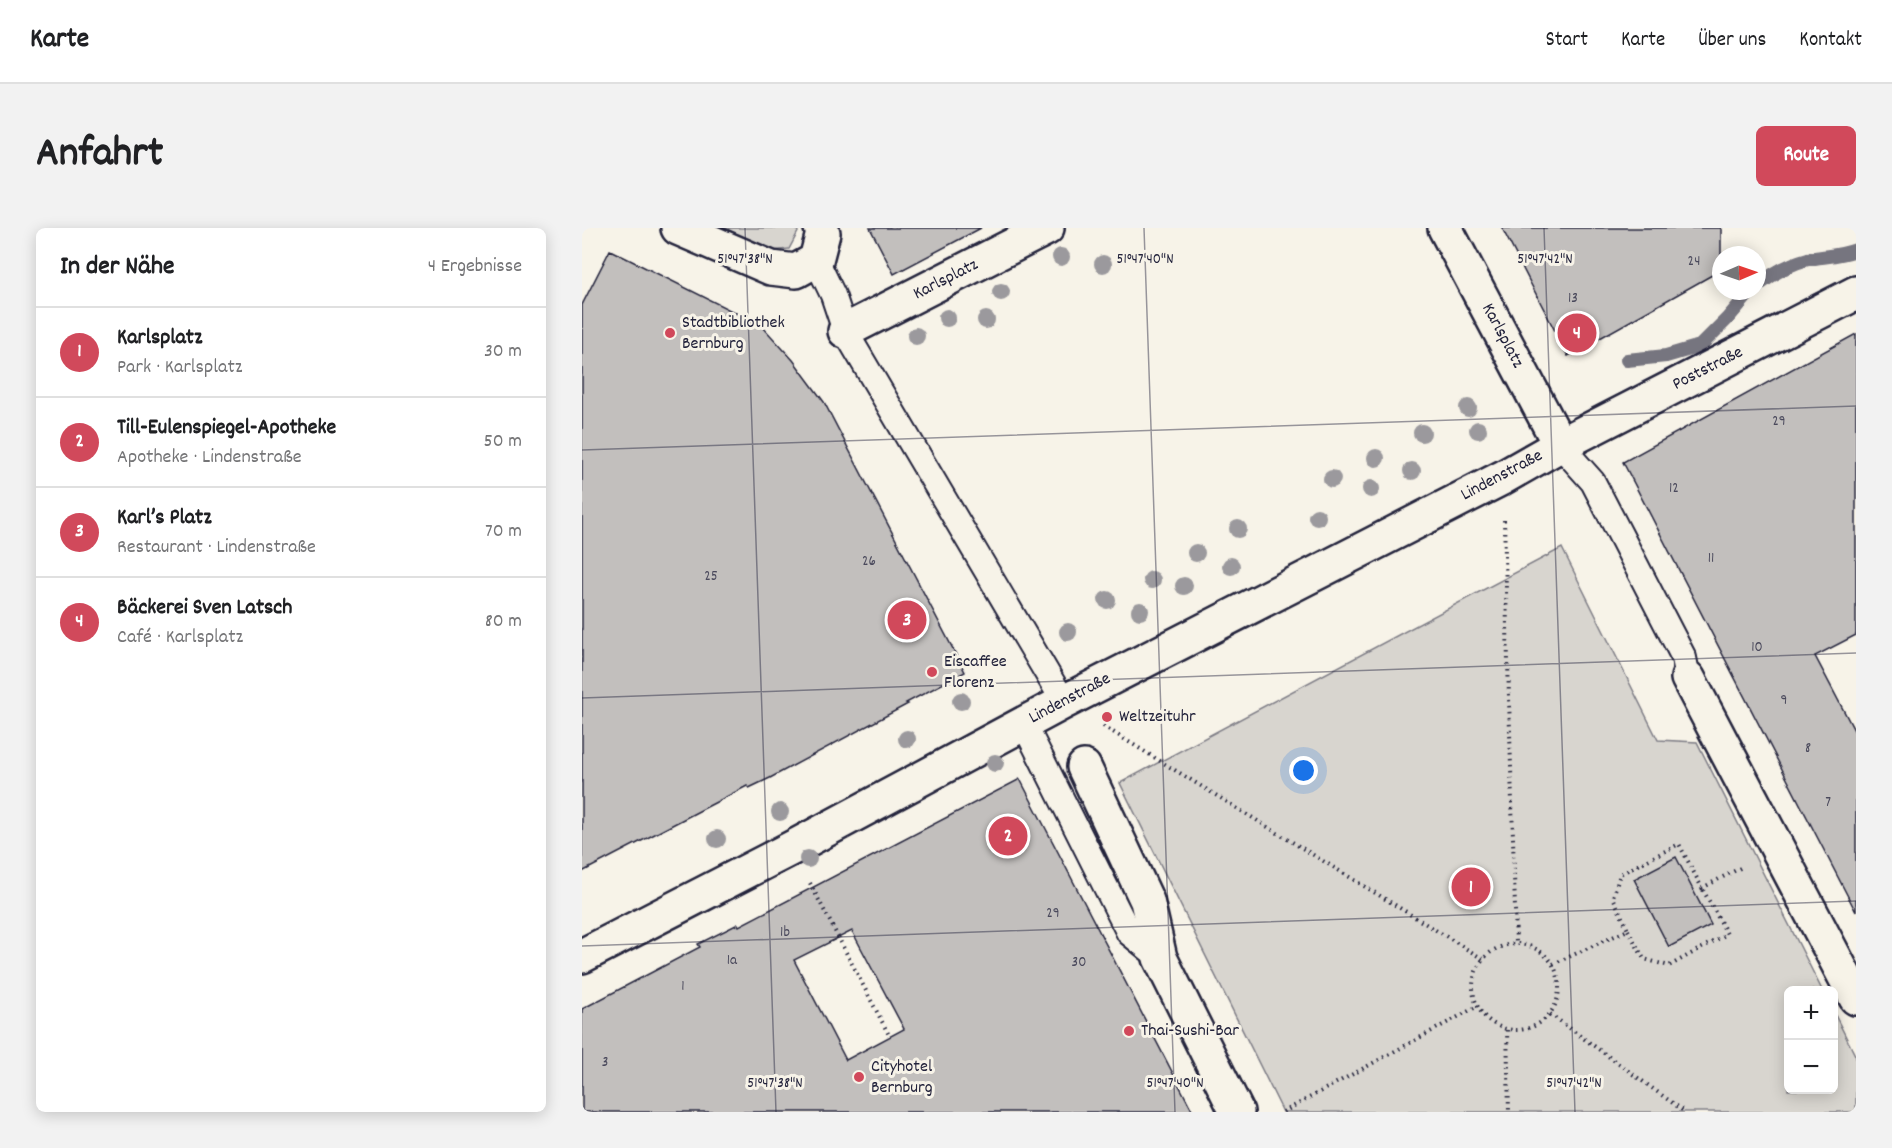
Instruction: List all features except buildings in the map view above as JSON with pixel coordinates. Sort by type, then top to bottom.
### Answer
[{"type":"street","points":[[678,228],[771,268],[796,271],[816,260],[823,233],[821,228]]},
{"type":"street","name":"Karlsplatz","points":[[845,332],[1047,228]]},
{"type":"street","name":"Karlsplatz","points":[[1445,228],[1560,445]]},
{"type":"street","name":"Poststraße","points":[[1560,445],[1856,293]]},
{"type":"street","name":"Lindenstraße","points":[[582,956],[792,848],[1064,702],[1502,478],[1560,445]]},
{"type":"street","points":[[1688,678],[1856,998]]},
{"type":"street","points":[[1084,767],[1147,901],[1160,958],[1237,1112]]},
{"type":"lane","points":[[816,260],[833,295],[845,332],[1064,702]]},
{"type":"lane","points":[[1560,445],[1593,482],[1684,658],[1688,678]]},
{"type":"lane","points":[[1024,724],[1129,933],[1160,958]]},
{"type":"path","points":[[1502,478],[1516,944]]},
{"type":"path","points":[[1064,702],[1483,959]]},
{"type":"path","points":[[1678,844],[1702,888],[1727,934],[1669,966],[1644,959],[1613,897],[1620,874],[1678,844]]},
{"type":"path","points":[[792,848],[890,1037]]},
{"type":"path","points":[[1702,888],[1777,848]]},
{"type":"path","points":[[1552,964],[1628,930]]},
{"type":"path","points":[[1516,944],[1537,949],[1552,964],[1557,974],[1559,995],[1550,1014],[1538,1024],[1523,1030],[1507,1030],[1485,1017],[1478,1006],[1473,990],[1475,974],[1483,959],[1498,948],[1516,944]]},
{"type":"path","points":[[1283,1112],[1478,1006]]},
{"type":"path","points":[[1550,1014],[1685,1112]]},
{"type":"path","points":[[1507,1030],[1509,1112]]},
{"type":"shaded area","points":[[724,228],[796,228],[798,232],[789,249],[771,251]]},
{"type":"shaded area","points":[[1562,548],[1658,740],[1697,742],[1820,986],[1784,986],[1784,1094],[1838,1094],[1838,1021],[1856,1057],[1856,1112],[1283,1112],[1120,783]]},
{"type":"waterway","points":[[1766,279],[1801,261],[1856,250]]},
{"type":"waterway","points":[[1627,360],[1666,356],[1700,346],[1743,300]]},
{"type":"place","name":"Stadtbibliothek Bernburg","points":[[670,333]]},
{"type":"place","name":"Bäckerei Sven Latsch","points":[[1577,333]]},
{"type":"place","name":"Karl’s Platz","points":[[907,620]]},
{"type":"place","name":"Eiscaffee Florenz","points":[[932,672]]},
{"type":"place","name":"Weltzeituhr","points":[[1107,717]]},
{"type":"place","name":"Till-Eulenspiegel-Apotheke","points":[[1008,836]]},
{"type":"place","name":"Karlsplatz","points":[[1471,887]]},
{"type":"place","name":"Thai-Sushi-Bar","points":[[1129,1031]]},
{"type":"place","name":"Cityhotel Bernburg","points":[[859,1077]]}]
